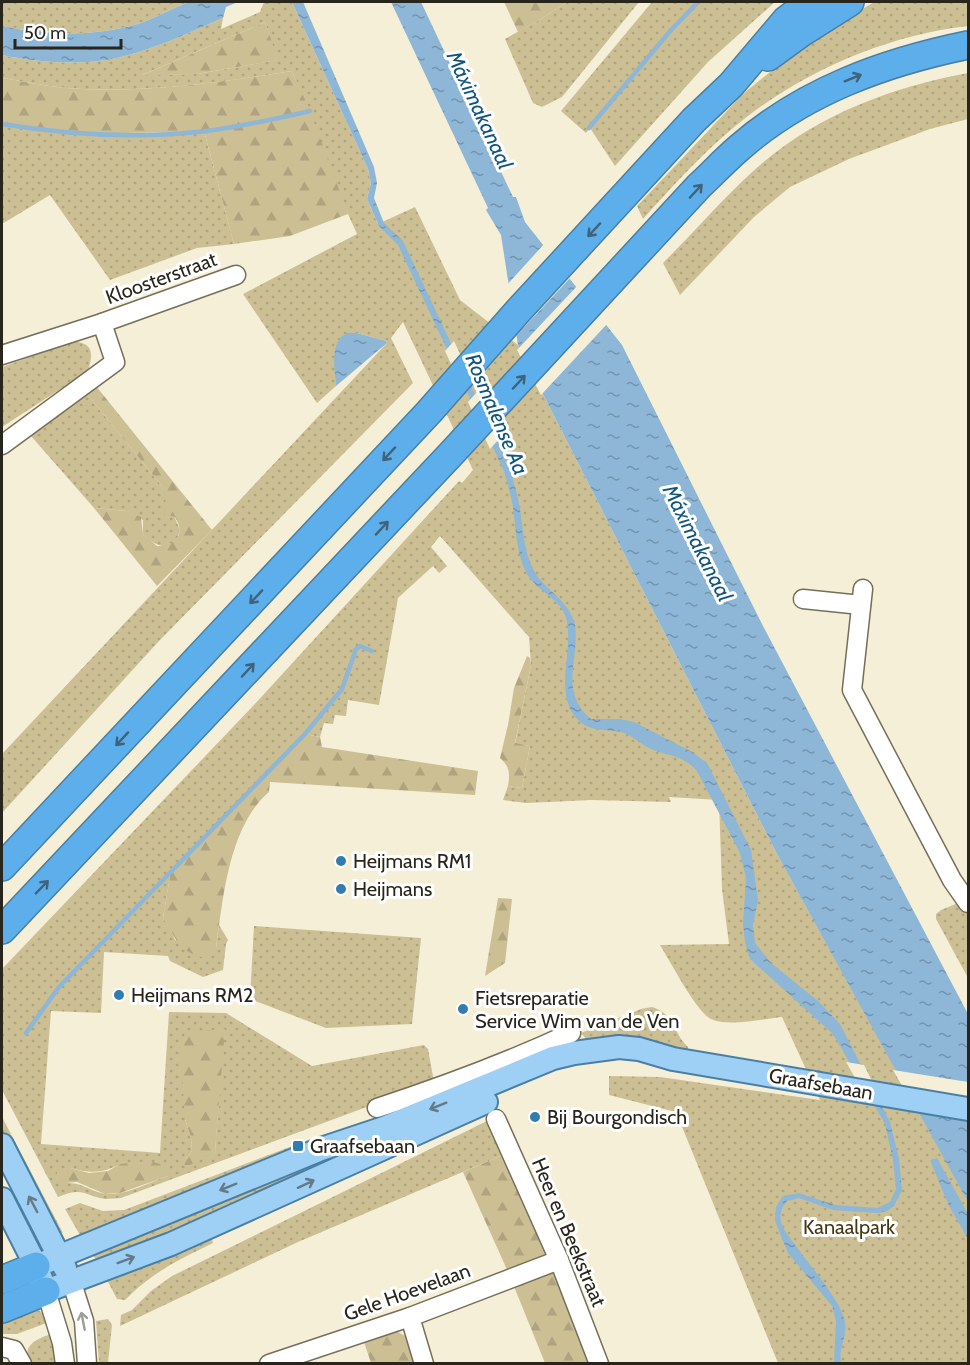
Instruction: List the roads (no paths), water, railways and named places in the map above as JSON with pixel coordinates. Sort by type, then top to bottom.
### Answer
[{"type":"highway","points":[[2,867],[429,412],[519,310],[694,120],[731,85],[786,20],[810,2]]},
{"type":"highway","points":[[731,85],[801,33],[850,2]]},
{"type":"highway","points":[[2,930],[450,455],[699,186],[740,147],[813,97],[849,80],[886,66],[968,45]]},
{"type":"highway","points":[[2,1280],[47,1271]]},
{"type":"highway","points":[[2,1309],[47,1271]]},
{"type":"main road","name":"Graafsebaan","points":[[47,1271],[311,1153],[384,1128],[553,1058],[574,1053],[619,1047],[639,1048],[673,1059],[969,1109]]},
{"type":"main road","name":"Graafsebaan","points":[[47,1271],[71,1280],[190,1235],[550,1075],[603,1063],[673,1059]]},
{"type":"main road","points":[[2,1145],[47,1271]]},
{"type":"main road","points":[[2,1200],[47,1271]]},
{"type":"street","name":"Kloosterstraat","points":[[2,356],[236,275]]},
{"type":"street","name":"Kloosterstraat","points":[[2,445],[115,362],[102,323]]},
{"type":"street","points":[[803,599],[862,597],[852,690],[952,880],[966,896]]},
{"type":"street","points":[[377,1108],[473,1075],[536,1050],[571,1033]]},
{"type":"street","name":"Heer en Beekstraat","points":[[496,1119],[559,1260],[599,1364]]},
{"type":"street","name":"Gele Hoevelaan","points":[[269,1364],[410,1317],[559,1260]]},
{"type":"street","points":[[47,1271],[65,1364]]},
{"type":"street","points":[[71,1280],[84,1321],[87,1364]]},
{"type":"street","points":[[410,1317],[424,1364]]},
{"type":"water","points":[[189,2],[238,2],[226,7],[223,18],[166,42],[122,57],[94,62],[67,62],[40,61],[2,55],[2,26],[37,32],[72,34],[106,31],[141,23]]},
{"type":"water","points":[[292,2],[303,2],[374,167],[377,183],[374,198],[384,223],[403,241],[510,469],[532,567],[572,616],[576,638],[572,674],[575,697],[591,719],[620,719],[634,722],[692,752],[707,763],[751,850],[758,900],[753,925],[755,943],[771,963],[818,1001],[840,1024],[890,1122],[899,1159],[902,1190],[894,1206],[878,1213],[833,1210],[799,1198],[787,1201],[782,1208],[781,1222],[785,1231],[841,1309],[845,1330],[841,1363],[834,1363],[836,1321],[832,1306],[788,1253],[775,1221],[776,1207],[783,1196],[799,1193],[835,1205],[877,1208],[890,1202],[896,1189],[893,1160],[885,1124],[833,1034],[750,959],[743,924],[746,878],[740,853],[697,771],[680,758],[649,748],[625,733],[588,727],[578,720],[570,709],[565,684],[568,644],[566,618],[559,605],[531,580],[523,566],[504,471],[398,245],[379,226],[367,199],[371,183],[368,169]]},
{"type":"water","name":"Máximakanaal","points":[[391,2],[421,2],[513,197],[516,197],[525,222],[622,345],[763,626],[968,1014],[968,1202],[777,854],[518,345],[501,235],[486,210],[488,208]]},
{"type":"water","points":[[347,333],[357,333],[387,343],[336,386],[335,349],[341,337]]},
{"type":"water","points":[[937,1158],[968,1214],[968,1239],[949,1206],[930,1160]]},
{"type":"waterway","points":[[589,128],[671,30],[698,2]]},
{"type":"waterway","points":[[2,124],[78,133],[156,135],[220,129],[310,111]]},
{"type":"waterway","points":[[26,1033],[59,987],[305,734],[342,689],[356,649],[360,646],[372,651]]},
{"type":"place","name":"Heijmans RM1","points":[[341,861]]},
{"type":"place","name":"Heijmans","points":[[341,889]]},
{"type":"place","name":"Heijmans RM2","points":[[119,995]]},
{"type":"place","name":"Fietsreparatie Service Wim van de Ven","points":[[463,1009]]},
{"type":"place","name":"Bij Bourgondisch","points":[[535,1117]]},
{"type":"place","name":"Graafsebaan","points":[[298,1146]]},
{"type":"water label","name":"Rosmalense Aa","points":[[497,414]]},
{"type":"park label","name":"Kanaalpark","points":[[849,1227]]}]
